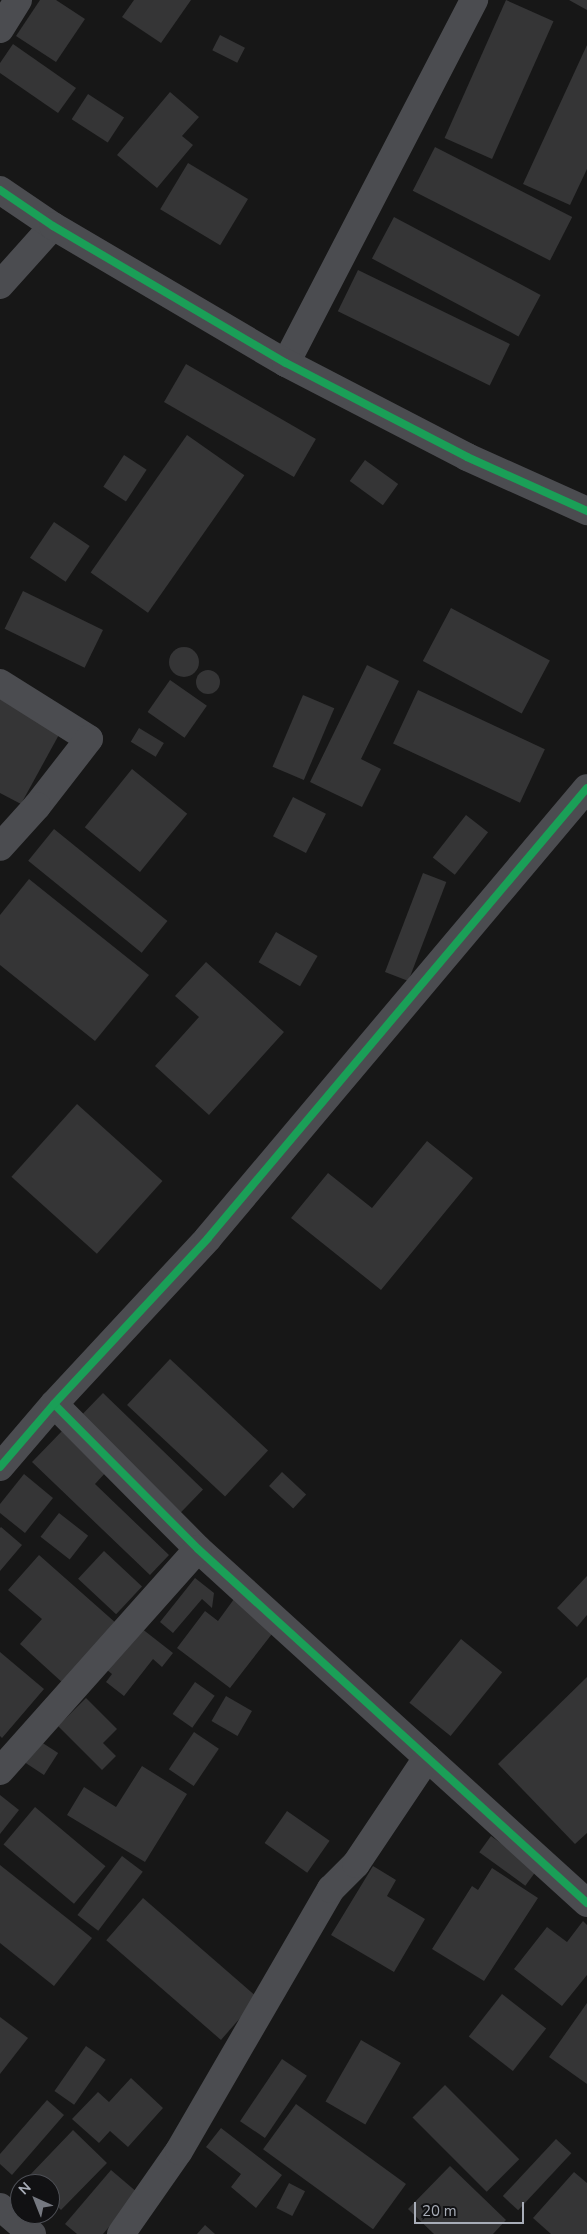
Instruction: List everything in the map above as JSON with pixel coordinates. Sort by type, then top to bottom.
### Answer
[{"type":"street","points":[[0,29],[18,0]]},
{"type":"street","points":[[286,363],[474,0]]},
{"type":"street","points":[[0,190],[52,226],[286,363],[467,457],[587,511]]},
{"type":"street","points":[[0,284],[52,226]]},
{"type":"street","points":[[0,683],[89,739],[37,806],[0,847]]},
{"type":"street","points":[[0,1467],[54,1404],[208,1238],[587,788]]},
{"type":"street","points":[[54,1404],[198,1550],[587,1903]]},
{"type":"street","points":[[0,1771],[198,1550]]},
{"type":"street","points":[[120,2234],[179,2151],[331,1890],[356,1864],[427,1758]]},
{"type":"street","points":[[0,2207],[32,2234]]},
{"type":"building","points":[[40,0],[56,0],[85,19],[56,62],[16,36]]},
{"type":"building","points":[[134,0],[191,0],[161,43],[122,17]]},
{"type":"building","points":[[506,0],[554,21],[492,159],[445,138]]},
{"type":"building","points":[[569,0],[587,0],[587,10]]},
{"type":"building","points":[[220,35],[245,48],[237,63],[212,50]]},
{"type":"building","points":[[13,44],[76,88],[58,113],[0,73],[0,63]]},
{"type":"building","points":[[587,45],[587,169],[570,205],[523,184]]},
{"type":"building","points":[[170,92],[199,117],[182,136],[193,145],[157,188],[117,155]]},
{"type":"building","points":[[88,94],[124,117],[108,143],[72,119]]},
{"type":"building","points":[[435,147],[572,217],[550,261],[413,191]]},
{"type":"building","points":[[188,163],[248,199],[220,245],[160,209]]},
{"type":"building","points":[[394,217],[541,295],[519,336],[372,258]]},
{"type":"building","points":[[358,270],[510,344],[490,385],[338,311]]},
{"type":"building","points":[[186,364],[316,439],[294,477],[164,402]]},
{"type":"building","points":[[187,435],[244,475],[148,613],[91,573]]},
{"type":"building","points":[[124,455],[147,470],[126,502],[103,487]]},
{"type":"building","points":[[365,460],[398,484],[383,505],[350,481]]},
{"type":"building","points":[[54,522],[90,546],[66,582],[30,558]]},
{"type":"building","points":[[23,591],[103,630],[85,668],[5,629]]},
{"type":"building","points":[[451,608],[550,661],[522,714],[423,661]]},
{"type":"building","points":[[184,647],[194,652],[199,662],[194,672],[184,677],[174,672],[169,662],[174,652]]},
{"type":"building","points":[[367,665],[399,681],[361,759],[381,769],[362,807],[310,782]]},
{"type":"building","points":[[208,670],[217,673],[220,682],[217,691],[208,694],[199,691],[196,682],[199,673]]},
{"type":"building","points":[[170,680],[207,706],[184,738],[148,712]]},
{"type":"building","points":[[418,690],[545,749],[520,803],[393,743]]},
{"type":"building","points":[[303,695],[334,708],[304,780],[273,767]]},
{"type":"building","points":[[0,698],[61,731],[21,804],[0,793]]},
{"type":"building","points":[[139,728],[164,743],[156,757],[131,742]]},
{"type":"building","points":[[132,769],[187,814],[140,872],[85,827]]},
{"type":"building","points":[[293,797],[326,814],[306,853],[273,836]]},
{"type":"building","points":[[466,815],[488,832],[455,875],[433,858]]},
{"type":"building","points":[[54,829],[167,921],[142,953],[28,861]]},
{"type":"building","points":[[423,873],[446,882],[408,981],[385,972]]},
{"type":"building","points":[[29,879],[149,975],[95,1041],[0,965],[0,915]]},
{"type":"building","points":[[276,932],[318,956],[300,986],[258,962]]},
{"type":"building","points":[[206,962],[284,1032],[209,1115],[155,1066],[199,1017],[175,996]]},
{"type":"building","points":[[77,1104],[162,1181],[97,1254],[11,1177]]},
{"type":"building","points":[[427,1141],[473,1178],[381,1290],[291,1218],[328,1173],[372,1208]]},
{"type":"building","points":[[170,1359],[268,1450],[225,1496],[127,1405]]},
{"type":"building","points":[[103,1393],[203,1490],[181,1513],[81,1416]]},
{"type":"building","points":[[64,1429],[107,1471],[95,1484],[169,1555],[150,1575],[32,1462]]},
{"type":"building","points":[[282,1472],[306,1495],[293,1508],[269,1486]]},
{"type":"building","points":[[24,1474],[53,1498],[25,1533],[0,1513],[0,1504]]},
{"type":"building","points":[[59,1513],[88,1536],[70,1559],[41,1537]]},
{"type":"building","points":[[0,1528],[22,1545],[0,1571]]},
{"type":"building","points":[[104,1551],[142,1586],[116,1614],[78,1579]]},
{"type":"building","points":[[39,1555],[117,1624],[64,1684],[20,1644],[42,1619],[8,1590]]},
{"type":"building","points":[[587,1576],[587,1615],[577,1627],[557,1608]]},
{"type":"building","points":[[195,1578],[214,1593],[212,1608],[202,1599],[173,1633],[160,1622]]},
{"type":"building","points":[[234,1599],[275,1630],[230,1688],[177,1648],[205,1611],[218,1621]]},
{"type":"building","points":[[141,1628],[173,1653],[162,1667],[153,1659],[124,1696],[106,1682],[112,1674],[107,1670]]},
{"type":"building","points":[[461,1639],[502,1672],[451,1736],[409,1703]]},
{"type":"building","points":[[0,1652],[44,1689],[2,1738],[0,1736]]},
{"type":"building","points":[[587,1677],[587,1833],[575,1844],[498,1764]]},
{"type":"building","points":[[195,1682],[215,1696],[192,1728],[173,1714]]},
{"type":"building","points":[[226,1696],[252,1711],[237,1736],[212,1721]]},
{"type":"building","points":[[86,1698],[117,1729],[103,1743],[116,1756],[102,1770],[58,1726]]},
{"type":"building","points":[[194,1732],[219,1749],[194,1786],[169,1769]]},
{"type":"building","points":[[38,1740],[58,1753],[44,1775],[24,1762]]},
{"type":"building","points":[[142,1766],[187,1794],[145,1862],[67,1815],[84,1787],[116,1807]]},
{"type":"building","points":[[0,1795],[19,1810],[0,1834]]},
{"type":"building","points":[[35,1807],[105,1866],[74,1904],[4,1845]]},
{"type":"building","points":[[287,1811],[330,1841],[307,1873],[265,1843]]},
{"type":"building","points":[[491,1836],[537,1870],[525,1886],[479,1852]]},
{"type":"building","points":[[122,1856],[143,1872],[98,1931],[77,1915]]},
{"type":"building","points":[[0,1865],[92,1938],[54,1986],[0,1943]]},
{"type":"building","points":[[373,1866],[396,1880],[387,1896],[425,1919],[394,1972],[331,1935]]},
{"type":"building","points":[[492,1868],[538,1898],[484,1981],[432,1949],[472,1886],[478,1890]]},
{"type":"building","points":[[143,1898],[258,1998],[221,2040],[106,1940]]},
{"type":"building","points":[[583,1921],[587,1925],[587,1975],[562,2006],[514,1969],[547,1927],[567,1942]]},
{"type":"building","points":[[502,1994],[546,2028],[513,2071],[469,2037]]},
{"type":"building","points":[[587,2003],[587,2084],[549,2057]]},
{"type":"building","points":[[0,2017],[28,2038],[0,2074]]},
{"type":"building","points":[[361,2040],[401,2063],[365,2124],[326,2101]]},
{"type":"building","points":[[86,2046],[106,2060],[74,2105],[54,2091]]},
{"type":"building","points":[[282,2059],[307,2076],[265,2138],[240,2121]]},
{"type":"building","points":[[131,2078],[163,2108],[128,2147],[110,2131],[99,2143],[72,2119],[98,2092],[109,2102]]},
{"type":"building","points":[[445,2085],[519,2159],[487,2192],[412,2118]]},
{"type":"building","points":[[47,2100],[64,2115],[13,2174],[0,2164],[0,2154]]},
{"type":"building","points":[[296,2104],[406,2184],[373,2229],[263,2149]]},
{"type":"building","points":[[221,2128],[282,2175],[256,2208],[231,2187],[241,2174],[206,2147]]},
{"type":"building","points":[[73,2130],[107,2163],[61,2210],[60,2174],[31,2174]]},
{"type":"building","points":[[556,2139],[571,2153],[518,2210],[503,2196]]},
{"type":"building","points":[[450,2166],[506,2220],[493,2234],[434,2234],[408,2209]]},
{"type":"building","points":[[111,2170],[138,2193],[103,2234],[77,2234],[65,2224]]},
{"type":"building","points":[[574,2172],[587,2183],[587,2234],[551,2234],[533,2218]]},
{"type":"building","points":[[289,2183],[305,2191],[292,2216],[276,2208]]},
{"type":"building","points":[[205,2225],[215,2234],[197,2234]]},
{"type":"cycle path","points":[[0,190],[53,226],[286,363],[467,457],[587,511]]},
{"type":"cycle path","points":[[0,1467],[54,1404],[208,1238],[587,788]]},
{"type":"cycle path","points":[[54,1404],[198,1549],[587,1903]]}]
